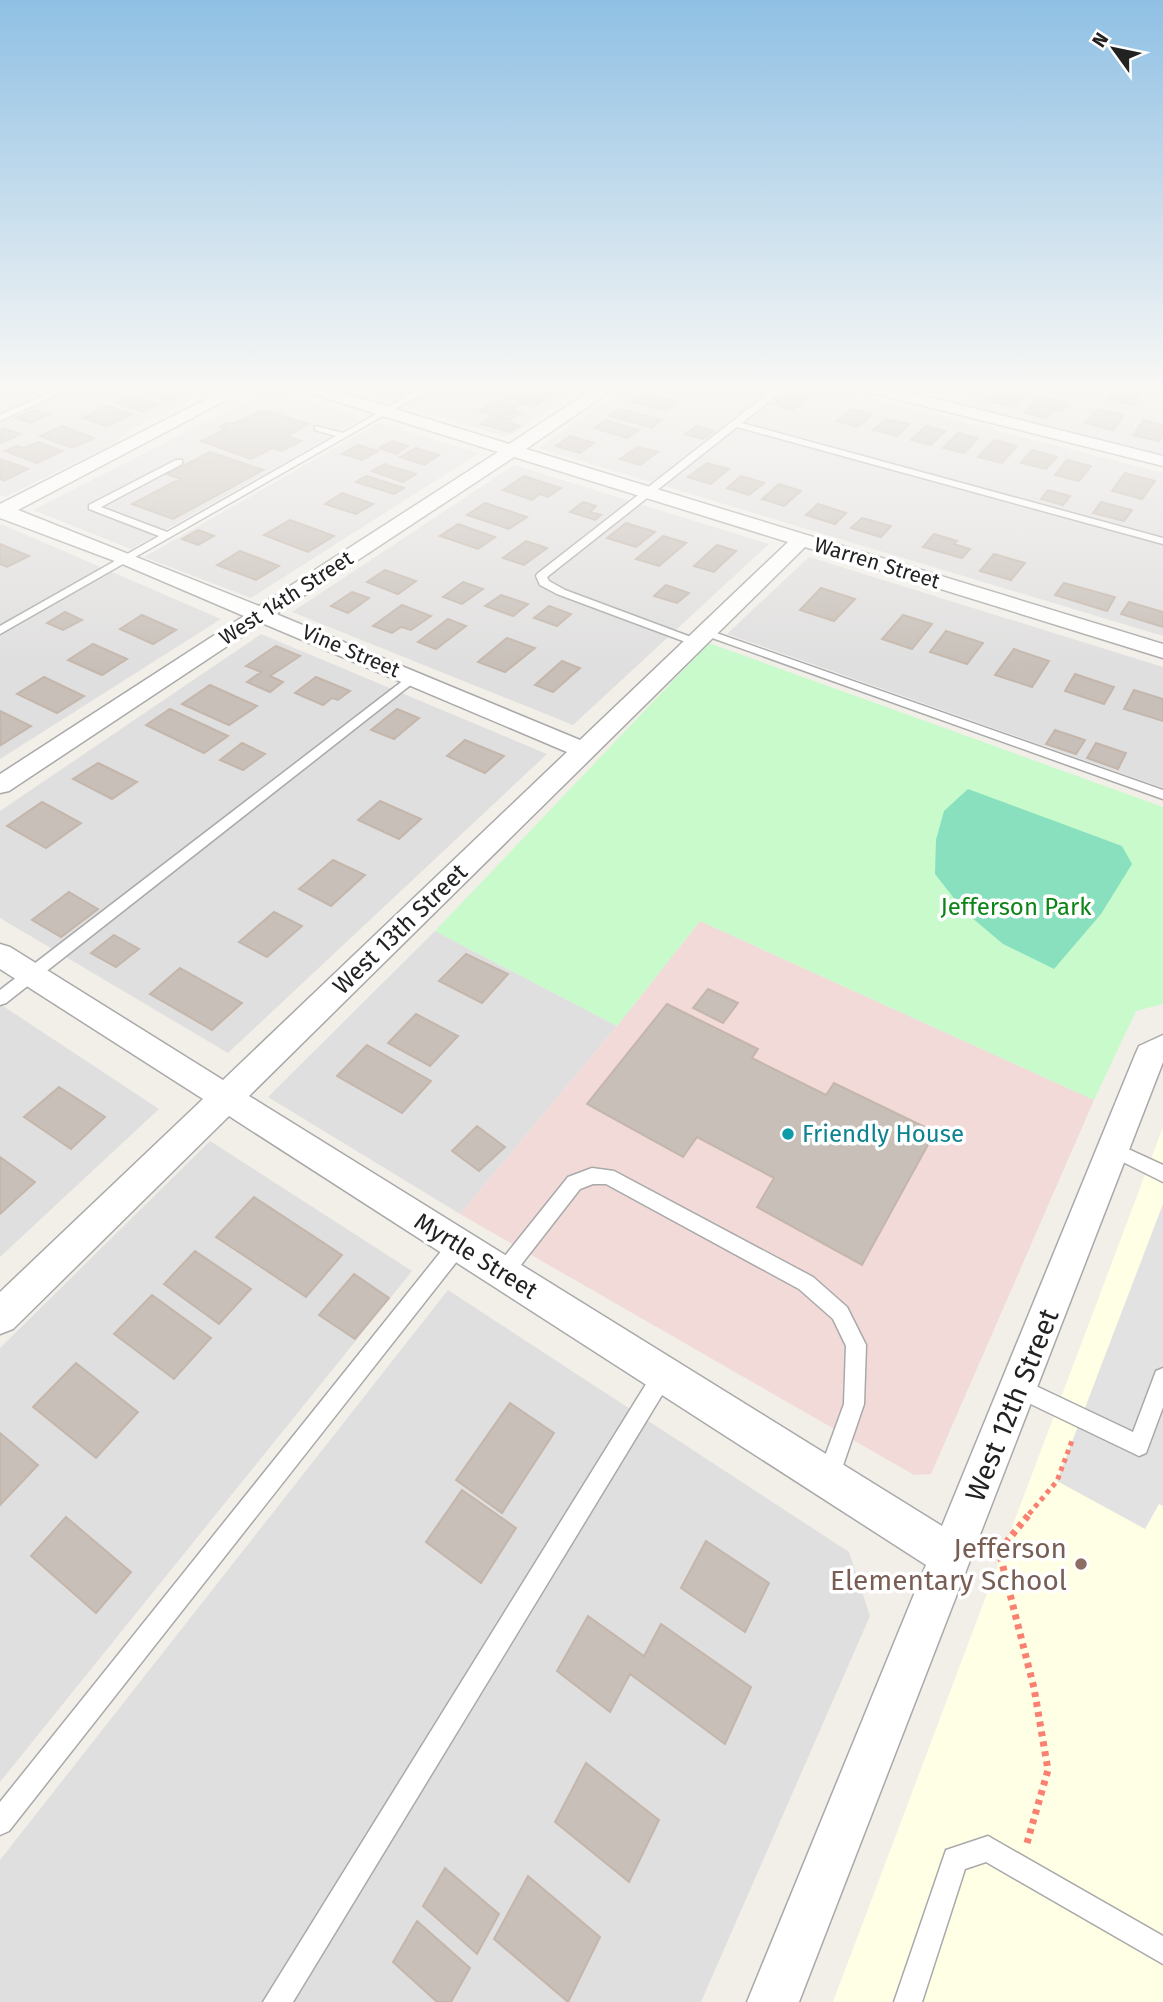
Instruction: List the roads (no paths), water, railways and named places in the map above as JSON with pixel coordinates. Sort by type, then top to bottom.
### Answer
[{"type":"street","points":[[1,511],[59,481]]},
{"type":"street","name":"West 14th Street","points":[[0,785],[464,481]]},
{"type":"street","name":"Warren Street","points":[[611,481],[1163,651]]},
{"type":"street","name":"Vine Street","points":[[1,511],[127,559],[584,750]]},
{"type":"street","name":"West 13th Street","points":[[0,1317],[801,540]]},
{"type":"street","name":"Myrtle Street","points":[[0,955],[952,1557]]},
{"type":"street","name":"West 12th Street","points":[[773,2002],[1150,1055],[1163,1047]]},
{"type":"lane","points":[[142,481],[93,507],[168,536]]},
{"type":"lane","points":[[0,631],[264,481]]},
{"type":"lane","points":[[664,481],[541,576],[544,583],[561,592],[1163,795]]},
{"type":"lane","points":[[946,481],[1163,541]]},
{"type":"lane","points":[[0,999],[413,677]]},
{"type":"lane","points":[[1113,1149],[1163,1174]]},
{"type":"lane","points":[[503,1273],[574,1183],[592,1176],[608,1176],[806,1283],[840,1314],[856,1345],[853,1404],[828,1478]]},
{"type":"lane","points":[[0,1822],[458,1245]]},
{"type":"lane","points":[[277,2002],[663,1375]]},
{"type":"lane","points":[[1019,1388],[1139,1446],[1163,1378]]},
{"type":"lane","points":[[908,2002],[955,1859],[988,1849],[1163,1951]]},
{"type":"place","name":"Friendly House","points":[[788,1134]]},
{"type":"place","name":"Jefferson Elementary School","points":[[1081,1564]]},
{"type":"park label","name":"Jefferson Park","points":[[1016,907]]}]
